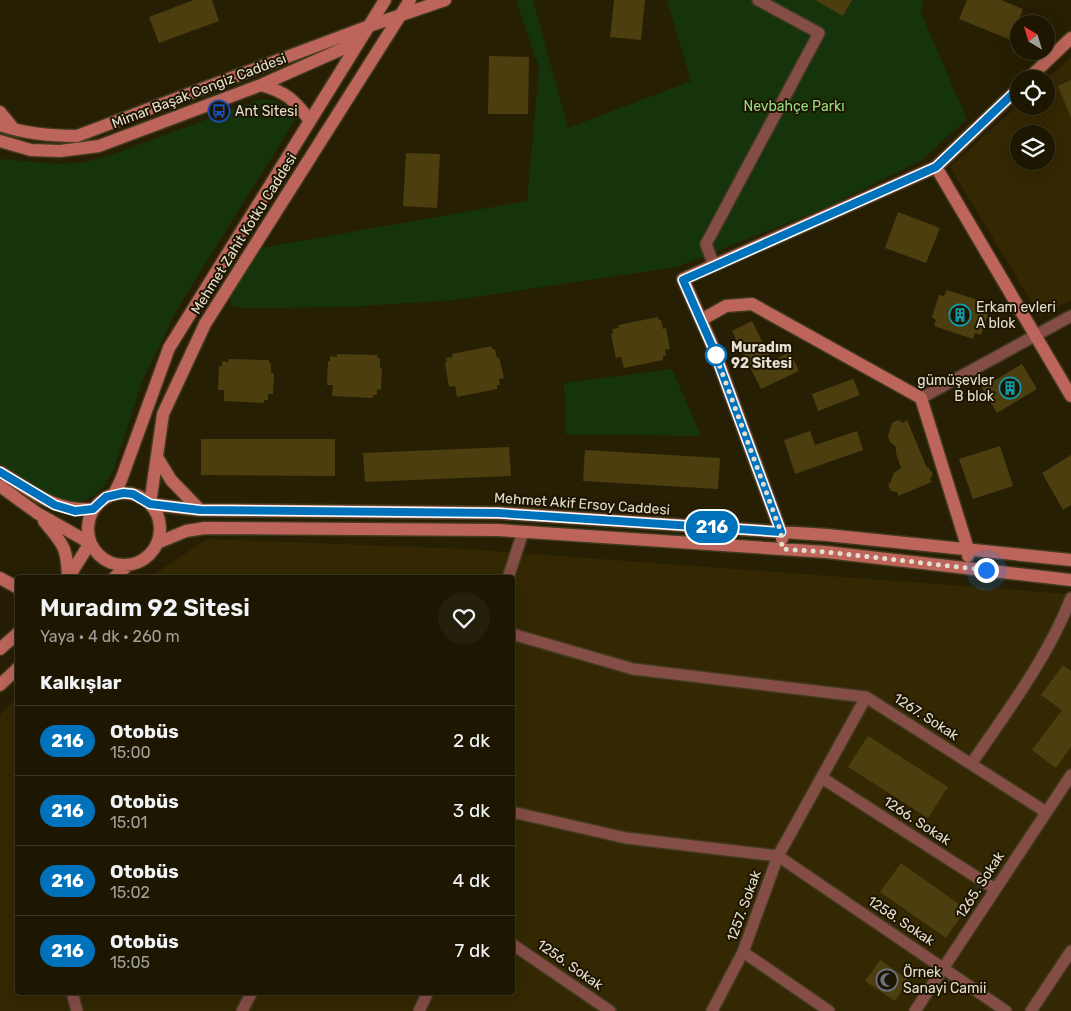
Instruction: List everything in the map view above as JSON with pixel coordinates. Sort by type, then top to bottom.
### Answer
[{"type":"main road","name":"Mehmet Zahit Kotku Caddesi","points":[[114,494],[121,480],[169,348],[385,0]]},
{"type":"main road","name":"Mehmet Zahit Kotku Caddesi","points":[[150,504],[163,414],[205,324],[410,0]]},
{"type":"main road","name":"Mimar Başak Cengiz Caddesi","points":[[0,125],[14,130],[48,136],[77,136],[443,0]]},
{"type":"main road","name":"Mimar Başak Cengiz Caddesi","points":[[0,141],[31,150],[60,151],[99,146],[261,85],[358,42],[399,17]]},
{"type":"main road","points":[[1037,70],[1071,38]]},
{"type":"main road","points":[[261,85],[278,90],[291,97],[310,120]]},
{"type":"main road","points":[[782,549],[781,532],[713,348],[683,280],[936,167],[1010,97]]},
{"type":"main road","points":[[0,112],[14,130]]},
{"type":"main road","points":[[0,150],[31,150]]},
{"type":"main road","points":[[936,167],[1071,396]]},
{"type":"main road","points":[[701,320],[726,306],[752,304],[921,398],[968,549],[969,568]]},
{"type":"main road","points":[[158,457],[171,480],[200,510]]},
{"type":"main road","points":[[0,472],[55,505],[75,511],[93,509]]},
{"type":"main road","points":[[0,486],[37,513],[90,543]]},
{"type":"main road","points":[[114,494],[133,494],[150,504],[156,512],[160,533],[157,543],[146,558],[128,565],[120,565],[106,560],[94,550],[90,543],[87,526],[93,509],[106,497],[114,494]]},
{"type":"main road","name":"Mehmet Akif Ersoy Caddesi","points":[[150,504],[200,510],[498,513],[781,532],[1071,560]]},
{"type":"main road","points":[[37,513],[63,543],[67,559],[68,575]]},
{"type":"main road","points":[[157,543],[186,531],[205,528],[523,532],[826,552],[1071,580]]},
{"type":"main road","points":[[70,575],[90,543]]},
{"type":"main road","points":[[117,575],[128,565]]},
{"type":"main road","points":[[0,578],[15,586]]},
{"type":"main road","points":[[0,649],[15,636]]},
{"type":"main road","points":[[0,684],[15,671]]},
{"type":"street","points":[[714,266],[706,244],[820,33],[758,0]]},
{"type":"street","points":[[921,398],[1071,316]]},
{"type":"street","points":[[509,575],[523,532]]},
{"type":"street","points":[[972,764],[1038,661],[1065,614],[1071,598]]},
{"type":"street","points":[[515,635],[633,669],[866,697],[822,778]]},
{"type":"street","name":"1267. Sokak","points":[[866,697],[1046,812]]},
{"type":"street","name":"1265. Sokak","points":[[915,1011],[1071,775]]},
{"type":"street","name":"1257. Sokak","points":[[822,778],[778,856],[742,952],[829,1011]]},
{"type":"street","name":"1266. Sokak","points":[[822,778],[995,889]]},
{"type":"street","points":[[515,813],[626,838],[778,856]]},
{"type":"street","name":"1258. Sokak","points":[[778,856],[1006,1011]]},
{"type":"street","name":"1256. Sokak","points":[[515,946],[597,1007],[610,1011]]},
{"type":"street","points":[[1031,1011],[1071,951]]},
{"type":"street","points":[[712,1011],[742,952]]},
{"type":"street","points":[[73,995],[77,1011]]},
{"type":"street","points":[[242,1011],[250,995]]},
{"type":"street","points":[[418,1011],[426,995]]},
{"type":"shaded area","points":[[1071,57],[1071,300],[1040,316],[950,167],[1010,112],[1010,115],[1055,115],[1055,71]]},
{"type":"shaded area","points":[[207,539],[465,549],[1071,594],[1071,1011],[0,1011],[0,715],[15,699],[15,995],[515,995],[515,575],[153,575]]},
{"type":"green space","name":"Nevbahçe Parkı","points":[[516,0],[533,0],[568,128],[691,81],[667,0],[923,0],[920,11],[967,119],[922,160],[830,206],[677,267],[454,300],[347,307],[242,308],[232,306],[230,297],[260,248],[527,201],[539,67]]},
{"type":"green space","points":[[262,99],[272,100],[281,104],[294,119],[293,123],[177,309],[143,379],[114,469],[104,485],[98,493],[90,498],[80,501],[69,500],[44,492],[2,467],[0,464],[0,159],[61,164],[86,162],[119,152]]},
{"type":"green space","points":[[672,369],[701,436],[566,434],[564,383]]},
{"type":"building","points":[[194,0],[212,0],[219,21],[159,43],[149,17]]},
{"type":"building","points":[[614,0],[645,0],[641,40],[610,37]]},
{"type":"building","points":[[815,0],[852,0],[843,16]]},
{"type":"building","points":[[967,0],[1001,0],[1023,9],[1021,15],[1010,15],[1010,40],[959,19]]},
{"type":"building","points":[[489,56],[529,57],[528,114],[488,114]]},
{"type":"building","points":[[1071,80],[1071,118],[1058,86]]},
{"type":"building","points":[[406,153],[440,154],[437,208],[403,206]]},
{"type":"building","points":[[898,212],[940,228],[926,263],[885,248]]},
{"type":"building","name":"Erkam evleri A blok","points":[[947,290],[987,303],[983,312],[988,314],[981,335],[975,333],[973,339],[934,326],[936,320],[932,317],[939,295],[944,296]]},
{"type":"building","points":[[658,317],[661,320],[663,329],[666,328],[670,349],[665,350],[666,356],[663,356],[663,360],[624,368],[621,357],[616,358],[611,334],[613,334],[612,329],[619,328],[618,325]]},
{"type":"building","points":[[752,321],[772,361],[790,352],[799,371],[761,389],[732,331]]},
{"type":"building","points":[[492,346],[492,349],[495,349],[497,358],[499,357],[504,378],[499,379],[500,385],[497,385],[497,389],[457,397],[455,386],[449,387],[445,363],[447,363],[446,358],[453,357],[452,354]]},
{"type":"building","points":[[337,354],[378,355],[377,358],[380,358],[380,368],[382,368],[381,390],[377,389],[377,395],[373,395],[373,398],[332,396],[333,385],[327,385],[328,361],[330,361],[330,356],[337,357]]},
{"type":"building","points":[[229,359],[269,360],[269,363],[271,363],[271,373],[274,373],[273,394],[268,394],[268,400],[264,400],[264,403],[224,401],[224,390],[218,390],[219,366],[222,366],[222,361],[228,362]]},
{"type":"building","name":"gümüşevler B blok","points":[[1022,364],[1037,389],[997,413],[982,388]]},
{"type":"building","points":[[853,379],[860,395],[818,411],[812,394]]},
{"type":"building","points":[[898,420],[903,423],[907,420],[927,468],[933,474],[930,479],[932,482],[898,496],[897,492],[891,491],[888,484],[894,473],[901,468],[896,447],[890,442],[888,436],[892,423]]},
{"type":"building","points":[[810,431],[815,445],[857,431],[863,450],[795,474],[784,440]]},
{"type":"building","points":[[201,439],[335,439],[335,476],[201,475]]},
{"type":"building","points":[[1000,446],[1013,486],[973,499],[959,459]]},
{"type":"building","points":[[509,447],[511,476],[365,482],[363,453]]},
{"type":"building","points":[[585,450],[720,458],[718,489],[583,481]]},
{"type":"building","points":[[1071,455],[1071,505],[1063,510],[1042,473]]},
{"type":"building","points":[[1063,665],[1071,671],[1071,747],[1056,768],[1032,750],[1062,710],[1041,695]]},
{"type":"building","points":[[868,736],[948,787],[928,818],[848,767]]},
{"type":"building","points":[[901,863],[966,909],[946,938],[880,892]]},
{"type":"building","name":"Örnek Sanayi Camii","points":[[880,960],[909,980],[895,1001],[865,981]]},
{"type":"bus line","name":"216","points":[[0,472],[55,505],[75,511],[93,509],[106,497],[123,493],[133,494],[150,504],[200,510],[498,513],[781,532],[713,348],[683,280],[936,167],[1010,97]]},
{"type":"place","name":"Ant Sitesi","points":[[219,111]]},
{"type":"place","name":"Erkam evleri A blok","points":[[960,315]]},
{"type":"place","name":"Muradım 92 Sitesi","points":[[716,355]]},
{"type":"place","name":"gümüşevler B blok","points":[[1010,388]]},
{"type":"place","name":"Örnek Sanayi Camii","points":[[887,980]]},
{"type":"route","points":[[716,355],[713,348],[781,532],[782,549],[826,552],[986,570]]}]
